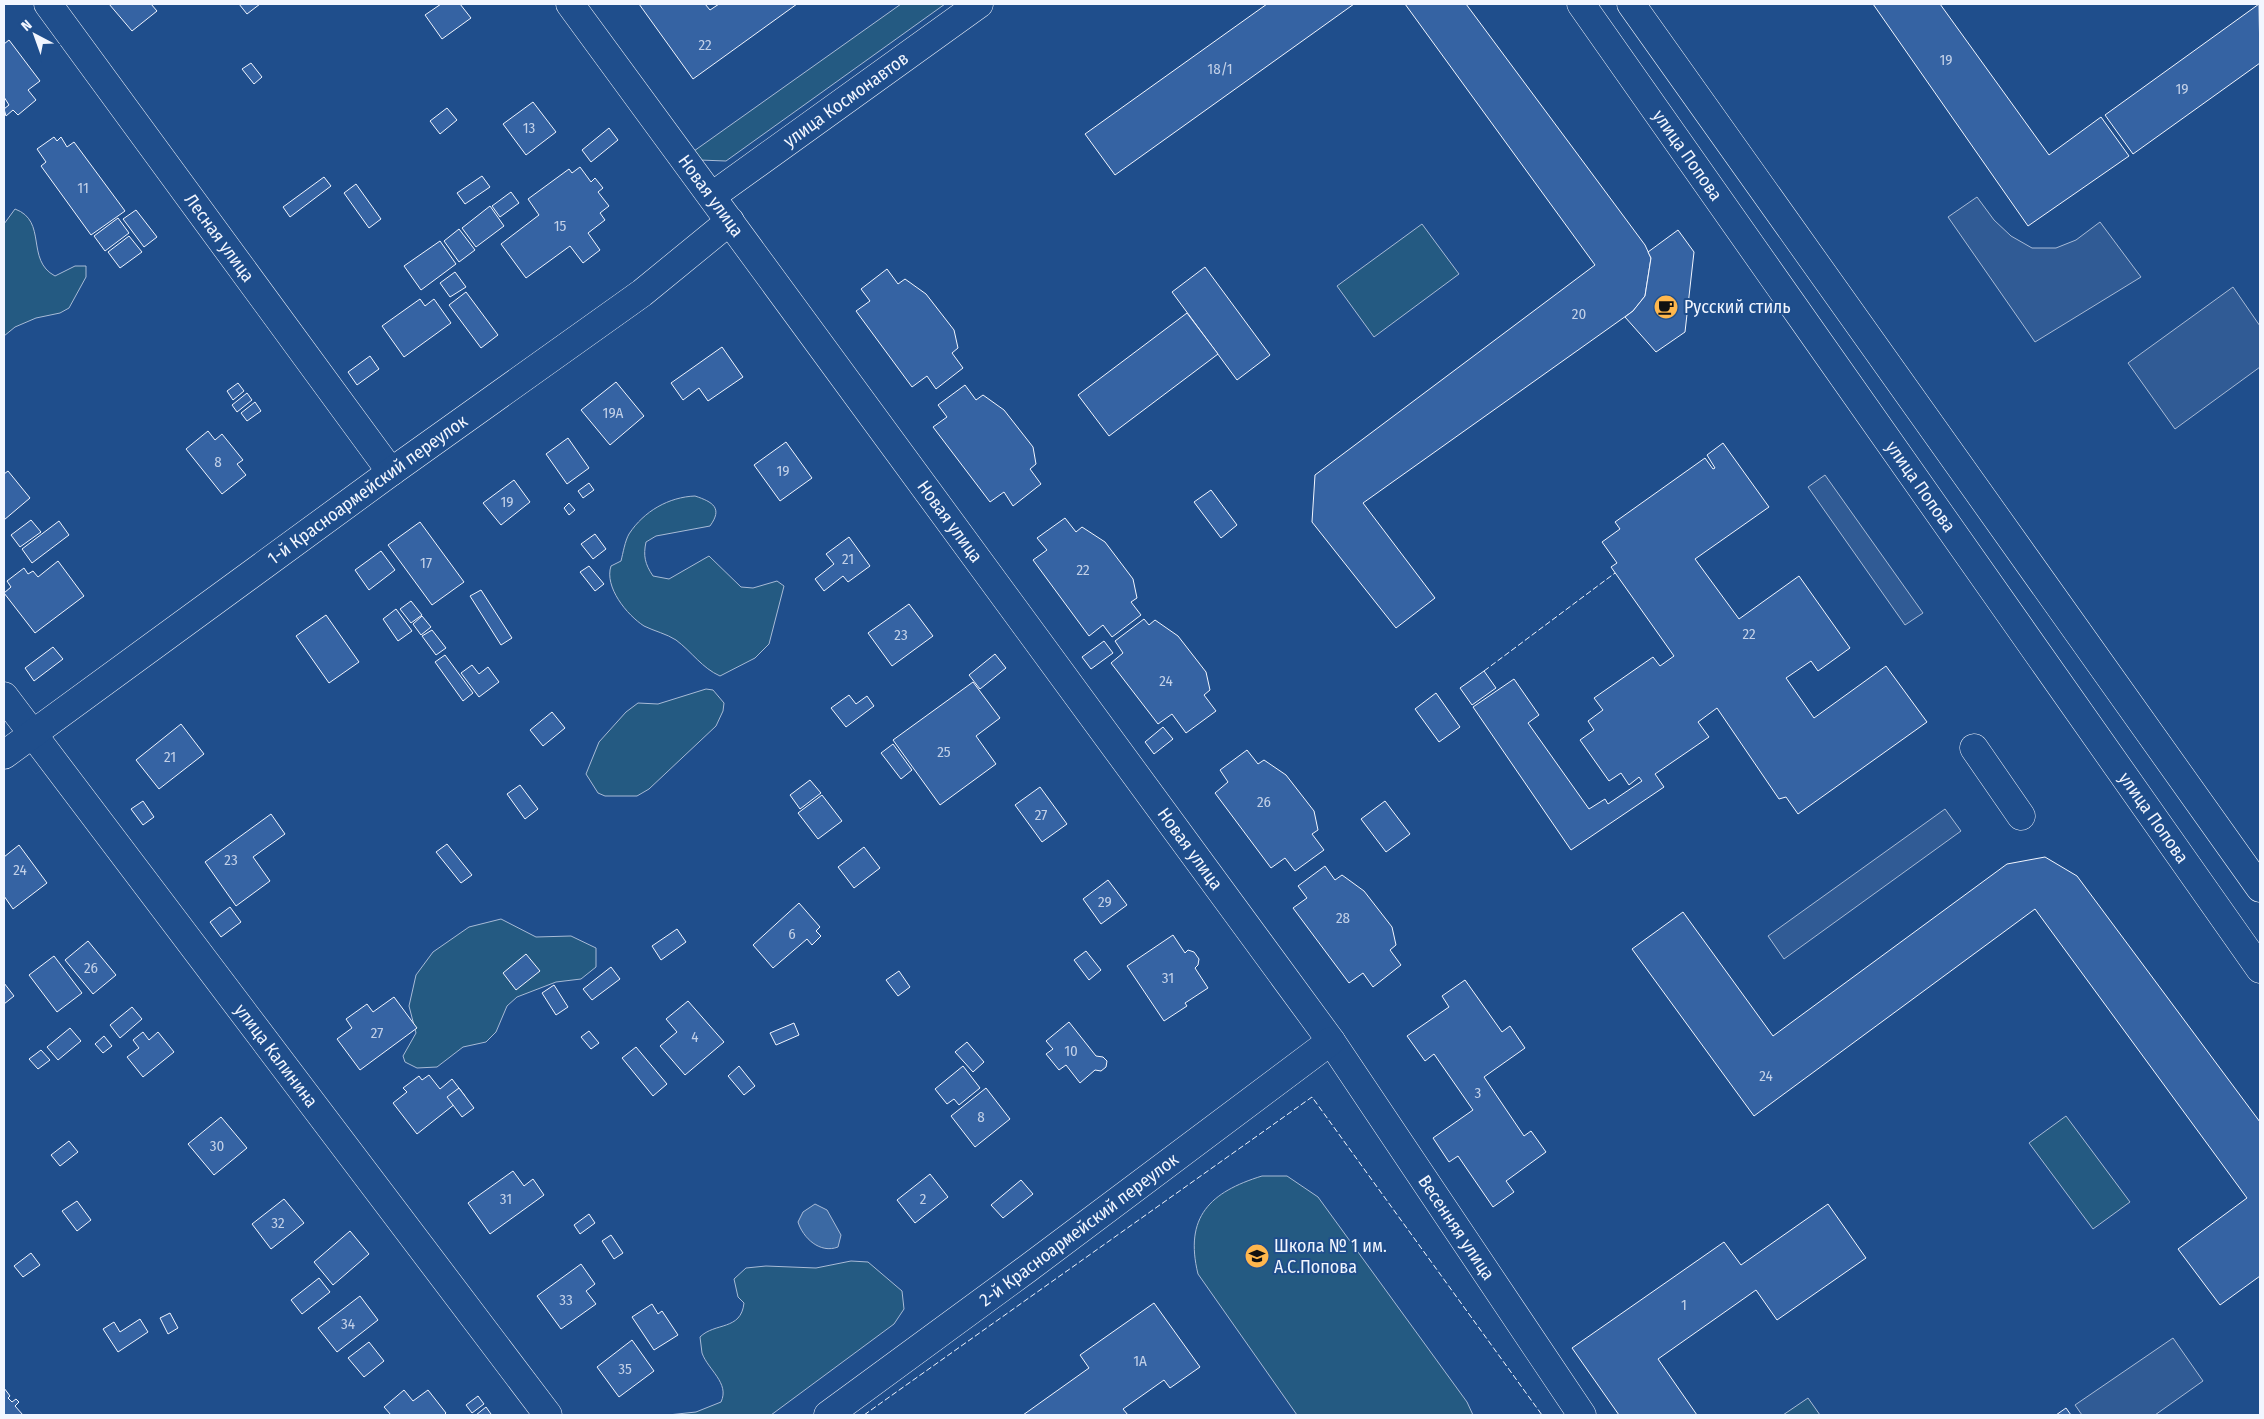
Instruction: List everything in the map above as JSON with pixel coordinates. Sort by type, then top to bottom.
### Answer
[{"type":"street","name":"Лесная улица","points":[[48,4],[391,472]]},
{"type":"street","name":"Новая улица","points":[[570,4],[1331,1041]]},
{"type":"street","name":"улица Космонавтов","points":[[712,196],[979,4]]},
{"type":"street","name":"улица Попова","points":[[1581,4],[2260,969]]},
{"type":"street","points":[[1631,4],[2260,888]]},
{"type":"street","name":"1-й Красноармейский переулок","points":[[4,755],[391,472],[642,293],[730,221]]},
{"type":"street","name":"улица Калинина","points":[[4,696],[548,1415]]},
{"type":"street","points":[[1974,748],[2021,816]]},
{"type":"street","name":"2-й Красноармейский переулок","points":[[828,1415],[1027,1269],[1331,1041]]},
{"type":"street","name":"Весенняя улица","points":[[1331,1041],[1582,1415]]},
{"type":"shaded area","points":[[901,4],[945,4],[726,161],[699,160],[694,151]]},
{"type":"shaded area","points":[[1977,197],[1994,220],[2011,236],[2032,248],[2056,248],[2076,240],[2100,222],[2141,277],[2035,342],[1948,217]]},
{"type":"shaded area","points":[[15,209],[25,215],[31,222],[38,251],[46,269],[55,276],[75,266],[86,266],[86,277],[69,308],[60,313],[36,318],[15,327],[4,336],[4,224]]},
{"type":"shaded area","points":[[1422,224],[1459,274],[1374,337],[1337,286]]},
{"type":"shaded area","points":[[2233,287],[2260,326],[2260,367],[2175,429],[2128,363]]},
{"type":"shaded area","points":[[1825,475],[1923,613],[1905,625],[1808,487]]},
{"type":"shaded area","points":[[695,496],[711,503],[716,510],[714,520],[710,526],[656,536],[646,542],[645,560],[653,576],[669,579],[709,556],[741,587],[753,588],[777,581],[784,586],[769,644],[755,658],[720,676],[708,669],[676,640],[637,621],[624,608],[611,583],[611,566],[621,561],[629,534],[642,518],[667,502]]},
{"type":"shaded area","points":[[706,689],[713,690],[724,703],[723,711],[716,726],[649,789],[637,796],[605,796],[598,793],[586,774],[599,742],[626,712],[638,703],[658,704]]},
{"type":"shaded area","points":[[1945,809],[1961,831],[1784,959],[1768,936]]},
{"type":"shaded area","points":[[501,919],[536,937],[571,936],[596,948],[596,967],[581,979],[556,982],[517,997],[507,1006],[496,1032],[486,1042],[463,1047],[437,1067],[417,1068],[405,1062],[403,1056],[416,1033],[409,1006],[416,975],[433,952],[469,927]]},
{"type":"shaded area","points":[[2066,1116],[2130,1202],[2093,1229],[2029,1143]]},
{"type":"shaded area","points":[[1262,1176],[1287,1176],[1318,1197],[1467,1402],[1473,1415],[1297,1415],[1198,1274],[1195,1254],[1195,1237],[1198,1222],[1205,1210],[1215,1199],[1228,1190]]},
{"type":"shaded area","points":[[815,1204],[827,1210],[841,1235],[838,1247],[831,1249],[813,1243],[800,1228],[798,1222],[803,1212]]},
{"type":"shaded area","points":[[851,1261],[868,1262],[902,1291],[904,1309],[894,1324],[771,1415],[668,1415],[696,1412],[721,1402],[723,1389],[702,1353],[700,1337],[706,1332],[733,1322],[742,1312],[744,1303],[738,1297],[734,1279],[746,1268],[766,1266],[816,1268]]},
{"type":"shaded area","points":[[2173,1338],[2203,1381],[2155,1415],[2082,1415],[2075,1405]]},
{"type":"shaded area","points":[[1808,1398],[1820,1415],[1783,1415]]},
{"type":"building","points":[[109,4],[151,4],[157,11],[132,31]]},
{"type":"building","points":[[239,4],[260,4],[247,14]]},
{"type":"building","points":[[441,4],[460,4],[471,18],[442,39],[425,15]]},
{"type":"building","points":[[639,4],[705,4],[710,10],[719,4],[797,4],[693,79]]},
{"type":"building","points":[[1267,4],[1354,4],[1115,175],[1085,134]]},
{"type":"building","points":[[1405,4],[1466,4],[1645,245],[1651,258],[1645,296],[1633,311],[1363,503],[1435,598],[1396,628],[1312,522],[1315,475],[1595,265]]},
{"type":"building","points":[[1873,4],[1940,4],[2049,155],[2101,117],[2129,156],[2028,226]]},
{"type":"building","points":[[2259,4],[2260,63],[2133,154],[2105,115]]},
{"type":"building","points":[[9,40],[40,81],[28,90],[36,100],[18,115],[13,110],[6,116],[4,109],[9,105],[4,97],[4,44]]},
{"type":"building","points":[[251,63],[262,77],[254,84],[242,69]]},
{"type":"building","points":[[533,102],[556,132],[526,155],[503,124]]},
{"type":"building","points":[[447,108],[457,120],[440,134],[430,121]]},
{"type":"building","points":[[609,128],[618,140],[591,162],[582,150]]},
{"type":"building","points":[[54,137],[57,141],[61,137],[67,147],[74,142],[125,211],[91,235],[41,166],[46,162],[37,149]]},
{"type":"building","points":[[580,167],[591,182],[595,178],[603,188],[598,192],[609,206],[600,213],[605,220],[588,233],[600,250],[583,263],[570,246],[526,278],[501,244],[539,215],[528,199],[569,169],[572,173]]},
{"type":"building","points":[[482,176],[490,187],[465,204],[457,193]]},
{"type":"building","points":[[324,177],[331,186],[290,217],[283,207]]},
{"type":"building","points":[[356,184],[381,219],[369,228],[344,193]]},
{"type":"building","points":[[511,192],[519,203],[500,217],[492,206]]},
{"type":"building","points":[[490,206],[504,226],[476,247],[462,228]]},
{"type":"building","points":[[136,210],[157,237],[144,247],[123,219]]},
{"type":"building","points":[[118,218],[129,233],[105,251],[94,236]]},
{"type":"building","points":[[459,229],[475,250],[459,262],[444,241]]},
{"type":"building","points":[[1678,230],[1694,252],[1685,332],[1656,352],[1625,317],[1633,311],[1645,296],[1651,258],[1648,252]]},
{"type":"building","points":[[129,236],[142,252],[120,268],[108,252]]},
{"type":"building","points":[[440,241],[456,264],[421,290],[404,266]]},
{"type":"building","points":[[1205,267],[1270,355],[1237,380],[1172,292]]},
{"type":"building","points":[[887,269],[898,284],[905,279],[926,294],[954,330],[958,348],[952,353],[963,368],[936,389],[927,376],[912,387],[856,311],[870,301],[861,289]]},
{"type":"building","points":[[455,272],[466,287],[450,297],[440,283]]},
{"type":"building","points":[[466,292],[498,335],[481,348],[449,305]]},
{"type":"building","points":[[420,299],[425,306],[434,299],[451,323],[404,357],[382,326]]},
{"type":"building","points":[[1187,313],[1218,354],[1109,436],[1078,395]]},
{"type":"building","points":[[722,347],[743,377],[708,401],[699,388],[683,400],[671,383]]},
{"type":"building","points":[[370,356],[379,369],[357,385],[348,372]]},
{"type":"building","points":[[616,382],[644,416],[610,445],[581,410]]},
{"type":"building","points":[[238,383],[244,391],[233,400],[227,391]]},
{"type":"building","points":[[965,385],[976,400],[983,395],[1004,410],[1033,447],[1036,464],[1030,469],[1041,484],[1013,506],[1004,492],[990,502],[933,427],[947,417],[938,405]]},
{"type":"building","points":[[247,393],[252,400],[237,412],[232,405]]},
{"type":"building","points":[[255,402],[261,411],[247,421],[241,413]]},
{"type":"building","points":[[208,431],[215,440],[222,434],[243,460],[237,464],[246,475],[222,494],[186,449]]},
{"type":"building","points":[[568,438],[589,468],[567,484],[546,454]]},
{"type":"building","points":[[786,442],[812,478],[780,501],[754,465]]},
{"type":"building","points":[[1723,443],[1769,507],[1695,559],[1739,619],[1799,576],[1850,648],[1818,671],[1811,661],[1786,678],[1814,718],[1886,666],[1927,722],[1798,814],[1786,797],[1779,799],[1717,708],[1698,722],[1709,737],[1655,774],[1664,787],[1571,850],[1473,707],[1514,679],[1539,715],[1528,723],[1589,809],[1605,799],[1608,804],[1642,781],[1639,777],[1629,785],[1621,773],[1609,781],[1580,740],[1594,730],[1588,721],[1603,710],[1594,698],[1653,657],[1660,666],[1674,656],[1611,567],[1617,563],[1602,542],[1620,529],[1615,522],[1705,458],[1713,469],[1715,468],[1707,455]]},
{"type":"building","points":[[8,471],[30,498],[4,520],[4,474]]},
{"type":"building","points":[[514,480],[530,502],[501,525],[483,503]]},
{"type":"building","points":[[589,483],[594,490],[583,498],[578,491]]},
{"type":"building","points":[[1211,490],[1237,525],[1221,538],[1194,502]]},
{"type":"building","points":[[569,503],[575,510],[569,515],[564,508]]},
{"type":"building","points":[[1065,518],[1076,532],[1082,527],[1105,542],[1133,579],[1137,598],[1131,602],[1141,615],[1112,637],[1103,625],[1089,636],[1033,560],[1047,550],[1037,538]]},
{"type":"building","points":[[31,520],[41,532],[20,547],[11,535]]},
{"type":"building","points":[[59,521],[69,535],[32,563],[22,549]]},
{"type":"building","points":[[420,522],[464,582],[432,605],[388,545]]},
{"type":"building","points":[[595,534],[606,549],[593,559],[581,544]]},
{"type":"building","points":[[849,537],[870,566],[848,582],[843,576],[824,591],[815,579],[834,564],[826,554]]},
{"type":"building","points":[[381,551],[395,570],[369,590],[355,570]]},
{"type":"building","points":[[58,561],[84,596],[35,633],[4,593],[11,587],[7,581],[24,568],[28,574],[33,571],[38,577]]},
{"type":"building","points":[[589,566],[604,584],[595,591],[580,572]]},
{"type":"building","points":[[481,590],[512,638],[501,645],[470,596]]},
{"type":"building","points":[[411,601],[422,615],[411,623],[400,609]]},
{"type":"building","points":[[909,604],[933,636],[892,666],[868,633]]},
{"type":"building","points":[[396,609],[412,631],[398,641],[383,619]]},
{"type":"building","points":[[326,615],[359,662],[329,683],[296,636]]},
{"type":"building","points":[[422,616],[431,627],[421,635],[413,624]]},
{"type":"building","points":[[1144,619],[1149,625],[1155,620],[1178,636],[1206,672],[1210,690],[1204,695],[1216,711],[1186,733],[1172,714],[1158,724],[1111,663],[1123,653],[1115,641]]},
{"type":"building","points":[[432,630],[446,648],[436,655],[422,636]]},
{"type":"building","points":[[1104,641],[1113,653],[1091,669],[1082,657]]},
{"type":"building","points":[[53,647],[63,659],[34,681],[25,668]]},
{"type":"building","points":[[995,654],[1006,668],[980,689],[969,675]]},
{"type":"building","points":[[445,655],[473,693],[463,701],[435,662]]},
{"type":"building","points":[[472,665],[479,674],[488,667],[499,682],[479,697],[461,673]]},
{"type":"building","points":[[1484,671],[1496,688],[1472,705],[1460,688]]},
{"type":"building","points":[[973,682],[1000,718],[976,736],[996,764],[940,805],[893,740]]},
{"type":"building","points":[[1436,693],[1460,727],[1439,742],[1415,709]]},
{"type":"building","points":[[849,695],[856,704],[867,696],[874,706],[846,727],[831,708]]},
{"type":"building","points":[[552,712],[565,728],[543,746],[530,730]]},
{"type":"building","points":[[181,724],[204,754],[159,789],[136,760]]},
{"type":"building","points":[[1163,727],[1173,739],[1154,754],[1145,742]]},
{"type":"building","points":[[893,744],[912,770],[901,779],[881,753]]},
{"type":"building","points":[[1247,750],[1258,764],[1264,760],[1286,775],[1314,811],[1318,830],[1312,834],[1324,850],[1295,871],[1285,858],[1271,868],[1215,793],[1228,782],[1220,770]]},
{"type":"building","points":[[810,780],[821,793],[800,809],[790,795]]},
{"type":"building","points":[[520,785],[538,809],[525,819],[507,794]]},
{"type":"building","points":[[1040,787],[1067,824],[1042,842],[1015,805]]},
{"type":"building","points":[[822,795],[842,821],[818,839],[798,813]]},
{"type":"building","points":[[143,801],[154,817],[143,825],[131,809]]},
{"type":"building","points":[[1385,801],[1410,834],[1386,852],[1361,819]]},
{"type":"building","points":[[271,814],[285,834],[253,857],[270,881],[236,906],[205,862]]},
{"type":"building","points":[[447,844],[472,875],[461,883],[436,852]]},
{"type":"building","points":[[19,845],[47,883],[13,909],[4,896],[4,857]]},
{"type":"building","points":[[864,847],[880,868],[854,888],[838,867]]},
{"type":"building","points":[[2045,857],[2077,876],[2260,1122],[2260,1276],[2220,1305],[2178,1249],[2247,1198],[2035,909],[1754,1116],[1632,949],[1683,912],[1773,1036],[2007,864]]},
{"type":"building","points":[[1325,866],[1335,880],[1342,875],[1364,891],[1392,927],[1396,945],[1390,950],[1401,965],[1373,987],[1363,973],[1349,983],[1293,908],[1307,898],[1298,886]]},
{"type":"building","points":[[1108,880],[1127,905],[1101,924],[1083,899]]},
{"type":"building","points":[[799,903],[820,927],[816,931],[821,936],[812,945],[807,939],[773,968],[753,945]]},
{"type":"building","points":[[230,907],[241,922],[221,937],[210,922]]},
{"type":"building","points":[[677,929],[686,942],[661,960],[652,946]]},
{"type":"building","points":[[1173,935],[1185,953],[1188,950],[1194,952],[1199,959],[1198,965],[1195,968],[1208,988],[1185,1003],[1187,1006],[1164,1021],[1127,966]]},
{"type":"building","points":[[88,941],[116,975],[93,994],[65,960]]},
{"type":"building","points":[[1086,951],[1101,970],[1089,980],[1074,960]]},
{"type":"building","points":[[526,954],[540,971],[516,990],[503,973]]},
{"type":"building","points":[[54,956],[82,993],[57,1012],[29,975]]},
{"type":"building","points":[[611,967],[620,979],[592,1000],[583,989]]},
{"type":"building","points":[[899,971],[910,987],[898,996],[886,980]]},
{"type":"building","points":[[1465,980],[1502,1032],[1510,1026],[1525,1048],[1484,1077],[1524,1136],[1531,1131],[1546,1152],[1506,1181],[1514,1192],[1493,1207],[1458,1156],[1449,1162],[1433,1138],[1473,1110],[1434,1054],[1425,1061],[1407,1036],[1449,1007],[1442,996]]},
{"type":"building","points":[[4,983],[14,996],[4,1004]]},
{"type":"building","points":[[554,985],[568,1007],[556,1015],[542,993]]},
{"type":"building","points":[[394,997],[417,1028],[360,1070],[337,1039],[352,1028],[346,1019],[367,1004],[373,1012]]},
{"type":"building","points":[[688,1001],[724,1042],[685,1075],[660,1046],[677,1032],[666,1019]]},
{"type":"building","points":[[132,1007],[142,1019],[120,1038],[110,1025]]},
{"type":"building","points":[[1069,1022],[1096,1056],[1103,1057],[1107,1061],[1106,1067],[1101,1071],[1095,1070],[1080,1083],[1066,1065],[1059,1070],[1046,1054],[1053,1049],[1046,1041]]},
{"type":"building","points":[[794,1023],[799,1035],[776,1045],[770,1033]]},
{"type":"building","points":[[70,1028],[81,1041],[58,1060],[47,1047]]},
{"type":"building","points":[[589,1031],[599,1043],[591,1049],[581,1037]]},
{"type":"building","points":[[143,1032],[149,1040],[158,1032],[174,1052],[143,1077],[127,1057],[139,1048],[133,1040]]},
{"type":"building","points":[[104,1036],[112,1046],[103,1053],[95,1044]]},
{"type":"building","points":[[967,1042],[984,1062],[973,1072],[955,1052]]},
{"type":"building","points":[[636,1047],[667,1084],[653,1096],[622,1058]]},
{"type":"building","points":[[41,1050],[50,1060],[38,1069],[29,1059]]},
{"type":"building","points":[[739,1066],[755,1086],[744,1095],[728,1076]]},
{"type":"building","points":[[963,1066],[980,1088],[959,1105],[954,1099],[947,1104],[935,1089]]},
{"type":"building","points":[[429,1075],[440,1089],[452,1079],[465,1096],[417,1134],[393,1103],[407,1092],[403,1088],[419,1076],[422,1080]]},
{"type":"building","points":[[459,1088],[474,1108],[462,1117],[447,1097]]},
{"type":"building","points":[[986,1088],[1010,1119],[975,1147],[951,1116]]},
{"type":"building","points":[[221,1117],[247,1148],[214,1175],[188,1144]]},
{"type":"building","points":[[69,1141],[78,1152],[60,1166],[51,1155]]},
{"type":"building","points":[[513,1171],[524,1186],[533,1179],[544,1195],[490,1234],[468,1203]]},
{"type":"building","points":[[930,1174],[948,1197],[915,1223],[897,1200]]},
{"type":"building","points":[[1021,1180],[1033,1194],[1003,1218],[991,1205]]},
{"type":"building","points":[[284,1199],[304,1223],[271,1249],[252,1224]]},
{"type":"building","points":[[77,1201],[91,1220],[77,1231],[62,1211]]},
{"type":"building","points":[[1828,1204],[1866,1258],[1777,1320],[1756,1290],[1658,1359],[1697,1415],[1619,1415],[1572,1348],[1724,1242],[1741,1265]]},
{"type":"building","points":[[589,1214],[595,1223],[580,1234],[574,1225]]},
{"type":"building","points":[[350,1231],[369,1254],[333,1285],[314,1262]]},
{"type":"building","points":[[611,1235],[623,1253],[614,1259],[602,1241]]},
{"type":"building","points":[[31,1253],[40,1265],[23,1277],[14,1266]]},
{"type":"building","points":[[581,1264],[595,1284],[586,1291],[596,1304],[561,1329],[537,1296]]},
{"type":"building","points":[[319,1278],[330,1292],[302,1314],[291,1300]]},
{"type":"building","points":[[360,1296],[378,1320],[337,1352],[318,1328]]},
{"type":"building","points":[[1154,1303],[1200,1367],[1170,1388],[1164,1380],[1123,1409],[1128,1415],[1023,1415],[1089,1368],[1080,1355]]},
{"type":"building","points":[[652,1304],[658,1314],[662,1311],[678,1335],[654,1350],[632,1317]]},
{"type":"building","points":[[170,1313],[178,1328],[168,1334],[160,1318]]},
{"type":"building","points":[[140,1319],[148,1332],[118,1352],[103,1329],[114,1322],[120,1332]]},
{"type":"building","points":[[632,1340],[654,1371],[619,1397],[597,1367]]},
{"type":"building","points":[[369,1342],[384,1361],[364,1377],[348,1358]]},
{"type":"building","points":[[4,1388],[12,1402],[16,1399],[19,1402],[15,1406],[23,1415],[4,1415]]},
{"type":"building","points":[[404,1390],[413,1401],[428,1390],[446,1413],[444,1415],[391,1415],[384,1407]]},
{"type":"building","points":[[478,1396],[484,1404],[472,1413],[466,1405]]},
{"type":"building","points":[[486,1407],[490,1415],[476,1415]]},
{"type":"building","points":[[2066,1408],[2071,1415],[2056,1415]]},
{"type":"fence","points":[[1484,671],[1615,573]]},
{"type":"fence","points":[[864,1415],[1312,1097],[1542,1415]]},
{"type":"place","name":"Русский стиль","points":[[1666,307]]},
{"type":"place","name":"Школа № 1 им. А.С.Попова","points":[[1257,1256]]}]
